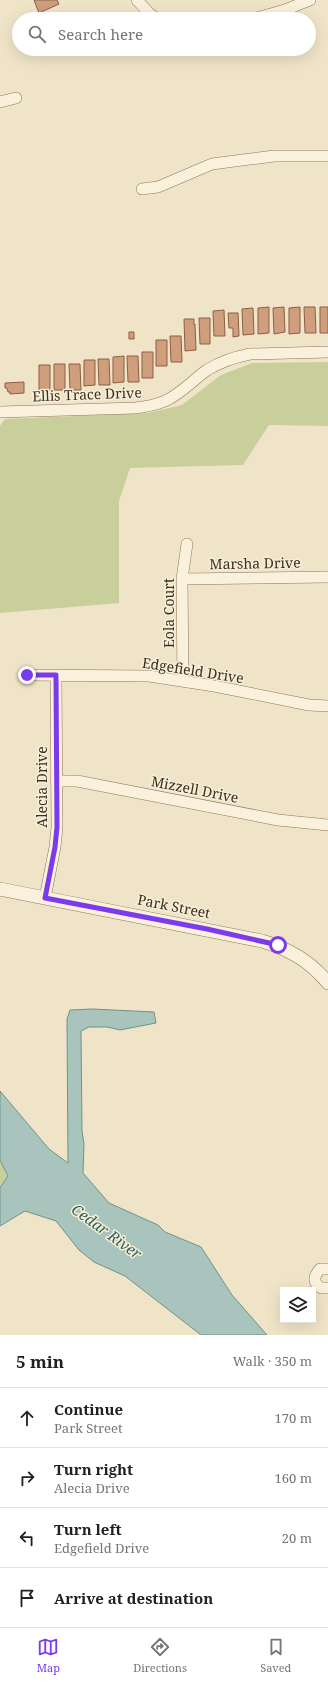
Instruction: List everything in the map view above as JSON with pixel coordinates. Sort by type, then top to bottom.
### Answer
[{"type":"street","points":[[137,0],[148,12]]},
{"type":"street","points":[[278,12],[310,0]]},
{"type":"street","points":[[0,102],[16,98]]},
{"type":"street","points":[[142,189],[158,187],[212,164],[274,156],[328,156]]},
{"type":"street","name":"Ellis Trace Drive","points":[[0,412],[135,408],[151,406],[176,395],[206,371],[223,361],[238,356],[250,354],[328,352]]},
{"type":"street","name":"Eola Court","points":[[183,681],[182,579],[187,544]]},
{"type":"street","name":"Marsha Drive","points":[[182,579],[328,577]]},
{"type":"street","name":"Edgefield Drive","points":[[27,675],[148,676],[183,681],[309,705],[328,706]]},
{"type":"street","name":"Alecia Drive","points":[[45,898],[55,847],[57,827],[56,675]]},
{"type":"street","name":"Mizzell Drive","points":[[56,781],[77,781],[278,820],[328,825]]},
{"type":"street","name":"Park Street","points":[[0,889],[207,929],[278,945],[305,960],[319,972],[328,983]]},
{"type":"street","points":[[328,1269],[320,1269],[315,1275],[314,1279],[317,1286],[321,1288],[328,1288]]},
{"type":"green space","points":[[328,362],[328,426],[269,425],[243,465],[130,468],[119,501],[119,603],[0,613],[0,426],[5,419],[148,413],[182,405],[221,375],[252,363]]},
{"type":"green space","points":[[0,1160],[8,1176],[0,1188]]},
{"type":"water","name":"Cedar River","points":[[93,1009],[154,1012],[156,1023],[120,1030],[107,1027],[89,1027],[81,1031],[82,1131],[84,1144],[83,1173],[109,1203],[158,1225],[165,1232],[201,1247],[232,1295],[267,1335],[201,1335],[125,1276],[94,1262],[79,1250],[56,1221],[25,1211],[0,1226],[0,1188],[8,1176],[0,1160],[0,1091],[49,1149],[68,1163],[67,1019],[70,1010]]},
{"type":"building","points":[[34,0],[57,0],[59,4],[39,12]]},
{"type":"building","points":[[269,307],[269,333],[258,334],[258,308]]},
{"type":"building","points":[[284,307],[285,332],[274,334],[273,308]]},
{"type":"building","points":[[300,307],[300,333],[289,334],[289,308]]},
{"type":"building","points":[[304,307],[315,307],[316,333],[305,333]]},
{"type":"building","points":[[320,307],[328,307],[328,333],[320,333]]},
{"type":"building","points":[[253,308],[254,334],[243,335],[242,309]]},
{"type":"building","points":[[224,310],[225,336],[214,336],[213,311]]},
{"type":"building","points":[[228,313],[238,313],[239,336],[233,337],[233,328],[229,328]]},
{"type":"building","points":[[199,318],[210,318],[210,344],[200,344]]},
{"type":"building","points":[[184,319],[194,319],[196,350],[185,351]]},
{"type":"building","points":[[129,332],[134,332],[134,339],[129,339]]},
{"type":"building","points":[[170,336],[181,336],[182,362],[171,362]]},
{"type":"building","points":[[156,340],[167,340],[167,366],[156,366]]},
{"type":"building","points":[[142,352],[153,352],[153,378],[142,378]]},
{"type":"building","points":[[124,356],[124,382],[113,383],[113,357]]},
{"type":"building","points":[[127,356],[138,356],[139,382],[128,382]]},
{"type":"building","points":[[98,359],[109,359],[110,385],[99,385]]},
{"type":"building","points":[[84,360],[95,360],[95,385],[84,386]]},
{"type":"building","points":[[54,364],[65,364],[65,390],[54,390]]},
{"type":"building","points":[[69,364],[80,364],[81,390],[70,390]]},
{"type":"building","points":[[39,365],[50,365],[50,391],[39,391]]},
{"type":"building","points":[[24,382],[24,393],[10,394],[7,388],[5,388],[5,383]]},
{"type":"route","points":[[27,675],[56,675],[57,827],[55,847],[45,898],[207,929],[278,945]]}]
